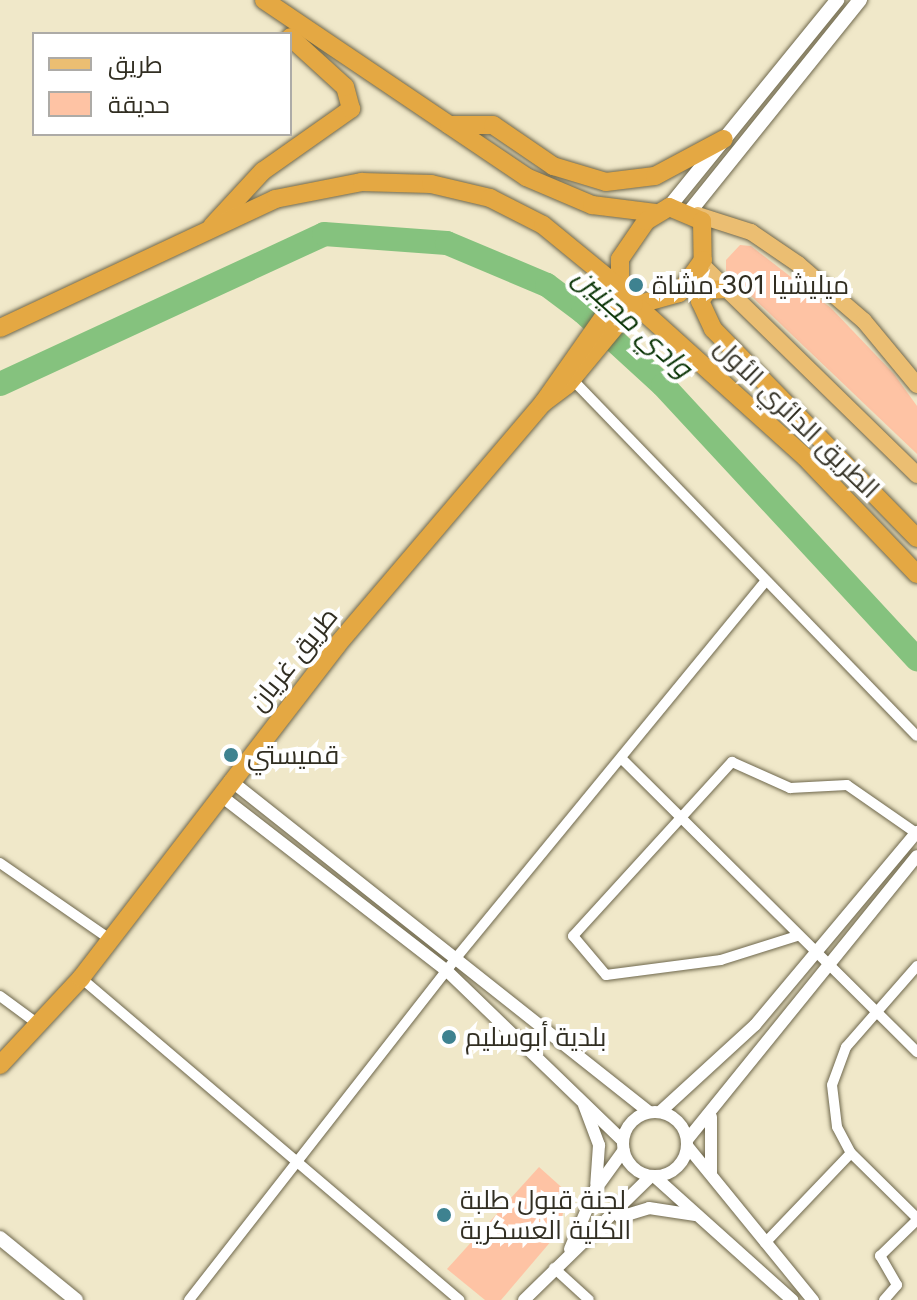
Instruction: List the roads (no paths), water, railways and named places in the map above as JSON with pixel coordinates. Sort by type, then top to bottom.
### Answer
[{"type":"highway","points":[[263,0],[285,32]]},
{"type":"highway","points":[[263,0],[449,125],[560,194],[694,213],[708,235],[700,266],[670,299],[628,297],[624,250],[662,210]]},
{"type":"highway","points":[[207,231],[263,171],[351,109],[345,87],[292,40]]},
{"type":"highway","points":[[449,125],[486,123],[564,172],[606,182],[655,176],[724,139]]},
{"type":"highway","name":"الطريق الدائري الأول","points":[[0,328],[207,231],[318,188],[431,184],[525,214],[628,297],[805,457],[917,574]]},
{"type":"highway","name":"الطريق الدائري الأول","points":[[700,266],[700,301],[720,337],[917,538]]},
{"type":"highway","points":[[700,301],[708,290],[727,289]]},
{"type":"highway","name":"طريق غريان","points":[[0,1065],[81,978],[225,787],[615,317],[628,297]]},
{"type":"highway","name":"طريق غريان","points":[[543,403],[572,379],[587,351]]},
{"type":"main road","points":[[662,210],[837,0]]},
{"type":"main road","points":[[860,0],[694,213],[751,232],[798,264],[864,321],[917,385]]},
{"type":"main road","points":[[700,266],[917,475]]},
{"type":"main road","points":[[0,1238],[76,1300]]},
{"type":"street","points":[[572,379],[917,736]]},
{"type":"street","points":[[189,1300],[446,970],[766,581]]},
{"type":"street","points":[[622,759],[683,814],[797,936],[917,1052]]},
{"type":"street","points":[[569,1252],[595,1190],[623,1146],[631,1123],[654,1112],[755,1025],[917,833],[847,785],[790,788],[741,761],[683,814],[577,925],[573,936],[597,970],[721,960],[797,936]]},
{"type":"street","points":[[225,787],[456,958],[654,1112],[678,1122],[688,1144],[813,1300]]},
{"type":"street","points":[[225,787],[446,970],[579,1095],[623,1146],[633,1168],[652,1176],[792,1300]]},
{"type":"street","points":[[524,1300],[569,1252],[609,1221],[652,1176],[680,1165],[688,1144],[714,1109],[827,964],[917,856]]},
{"type":"street","points":[[0,863],[111,940]]},
{"type":"street","points":[[884,1300],[897,1285],[880,1256],[916,1216],[851,1153],[837,1127],[834,1070],[874,1010],[917,966]]},
{"type":"street","points":[[81,978],[294,1164],[459,1300]]},
{"type":"street","points":[[0,996],[38,1024]]},
{"type":"street","points":[[579,1095],[599,1145],[595,1190]]},
{"type":"street","points":[[711,1173],[706,1146],[714,1109]]},
{"type":"street","points":[[765,1243],[851,1153]]},
{"type":"street","points":[[609,1221],[649,1208],[698,1216]]},
{"type":"street","points":[[554,1268],[589,1300]]},
{"type":"waterway","name":"وادي مجينين","points":[[0,384],[324,234],[447,243],[547,285],[583,312],[663,385],[917,659]]},
{"type":"place","name":"ميليشيا 301 مشاة","points":[[636,285]]},
{"type":"place","name":"قميستي","points":[[231,755]]},
{"type":"place","name":"بلدية أبوسليم","points":[[449,1037]]},
{"type":"place","name":"لجنة قبول طلبة الكلية العسكرية","points":[[444,1215]]}]
